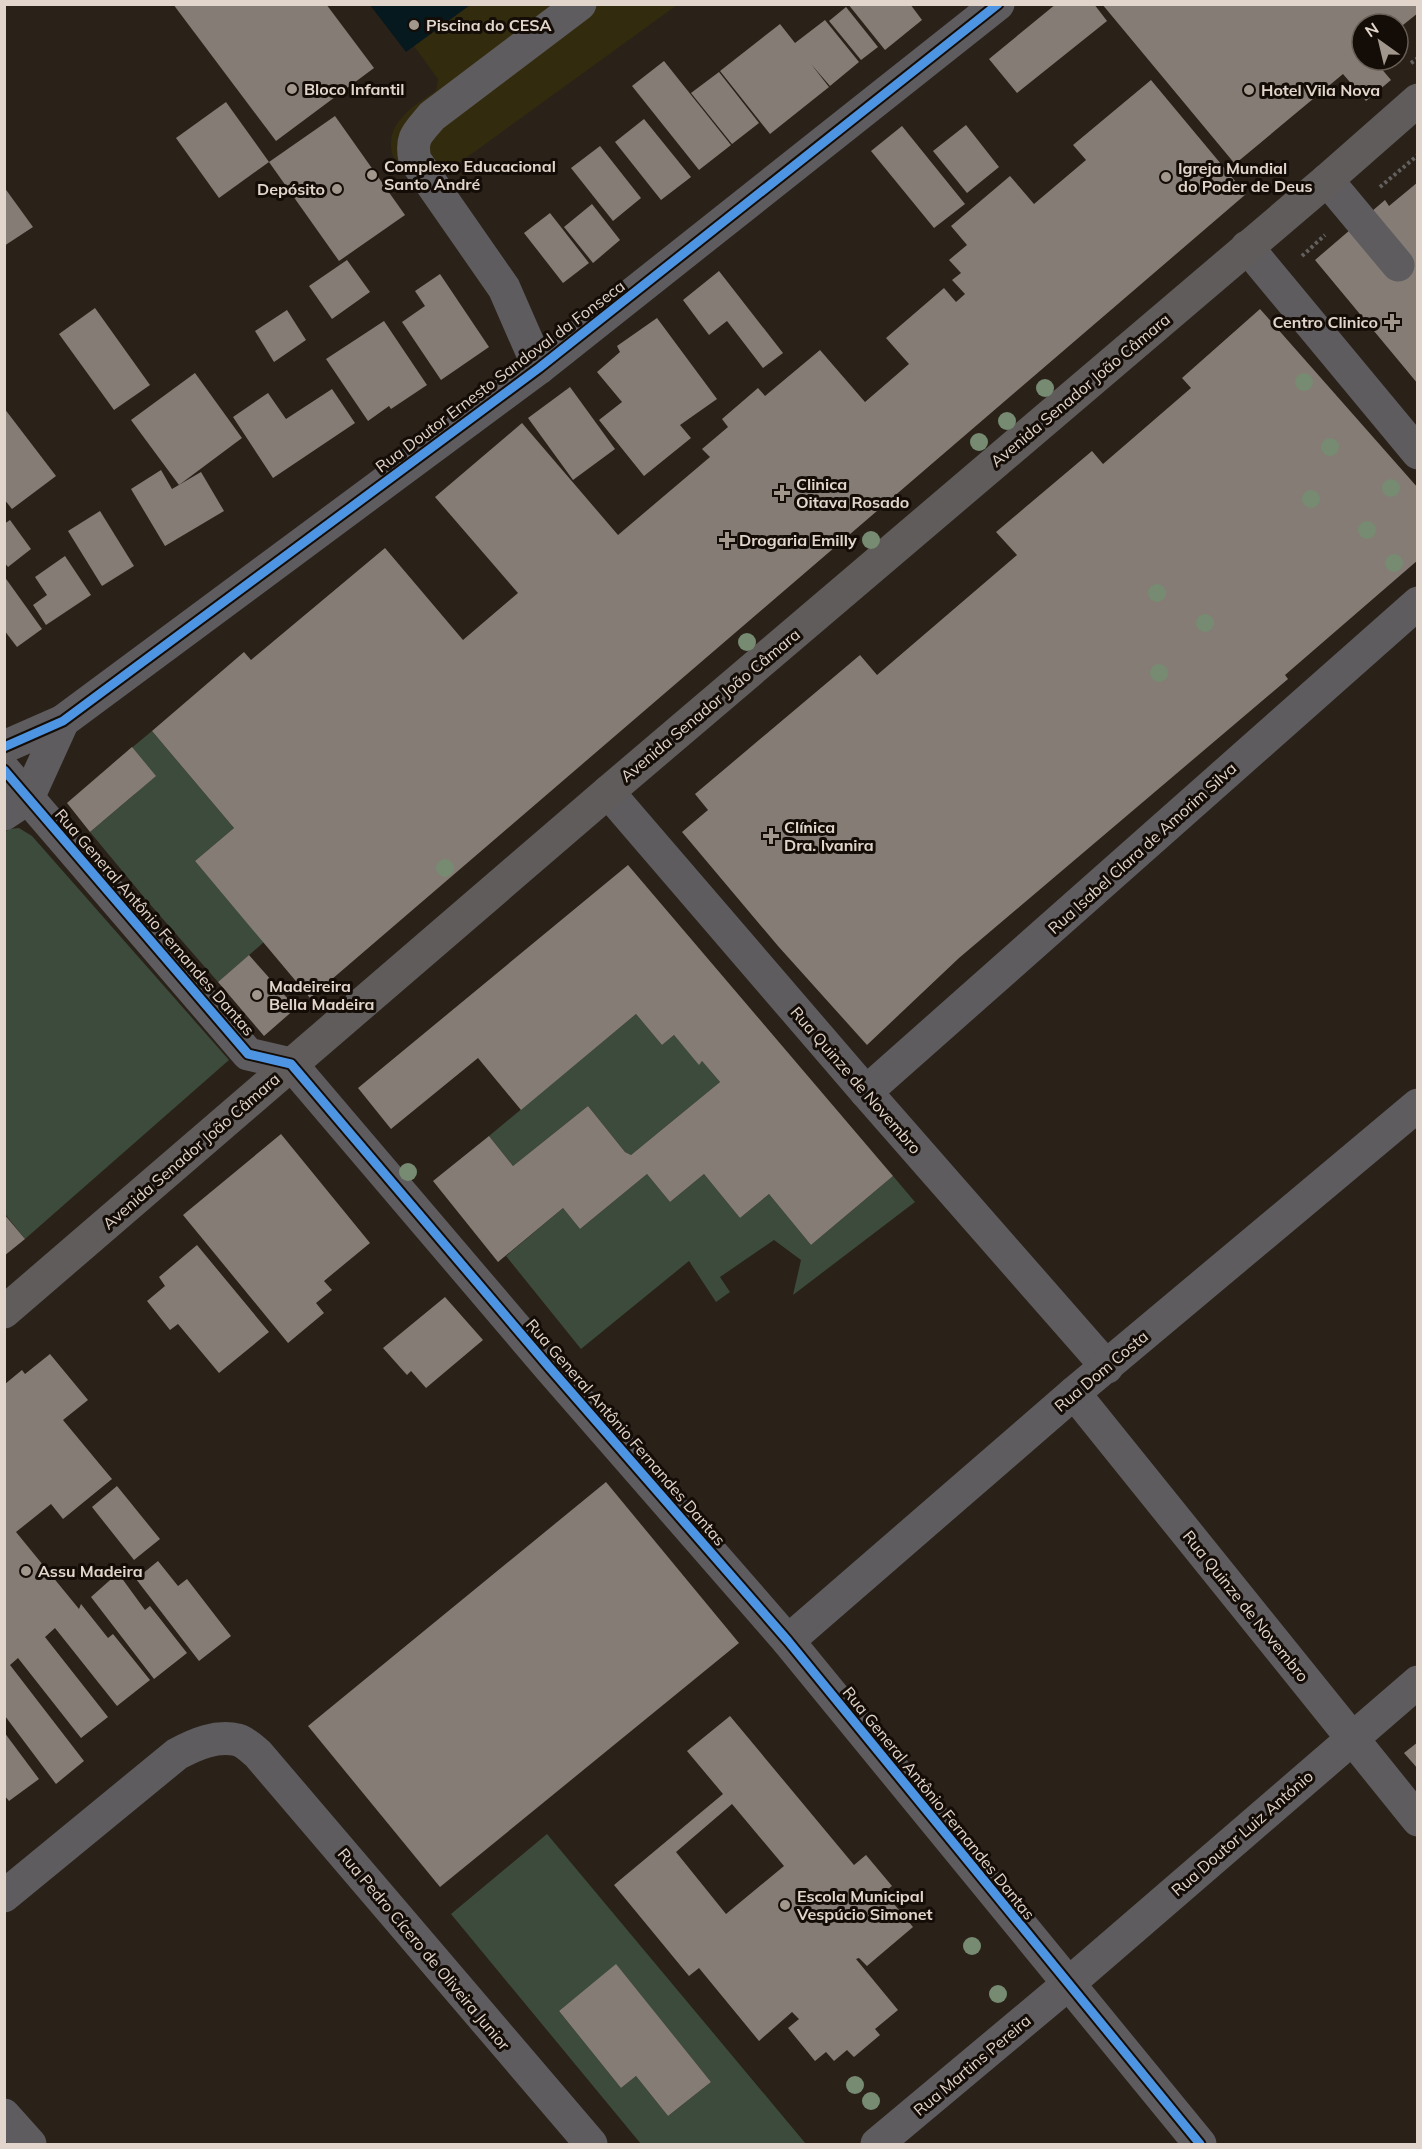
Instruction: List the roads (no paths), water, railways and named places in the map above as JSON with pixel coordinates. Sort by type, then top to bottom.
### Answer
[{"type":"main road","name":"Avenida Senador João Câmara","points":[[4,1312],[1418,100]]},
{"type":"street","points":[[539,368],[504,288],[415,160],[412,146],[417,134],[432,116],[580,4]]},
{"type":"street","name":"Rua Doutor Ernesto Sandoval da Fonseca","points":[[4,747],[63,721],[539,368],[998,4]]},
{"type":"street","points":[[1327,180],[1398,265]]},
{"type":"street","points":[[1247,248],[1418,453]]},
{"type":"street","name":"Rua Isabel Clara de Amorim Silva","points":[[866,1092],[1418,603]]},
{"type":"street","points":[[16,806],[63,721]]},
{"type":"street","name":"Rua General Antônio Fernandes Dantas","points":[[4,770],[16,806],[248,1054],[291,1064],[542,1359],[788,1641],[1200,2145]]},
{"type":"street","name":"Rua Quinze de Novembro","points":[[608,792],[1107,1367]]},
{"type":"street","name":"Rua Dom Costa","points":[[788,1641],[1074,1393],[1418,1105]]},
{"type":"street","name":"Rua Quinze de Novembro","points":[[1074,1393],[1418,1820]]},
{"type":"street","name":"Rua Doutor Luiz António","points":[[1067,1985],[1418,1682]]},
{"type":"street","name":"Rua Pedro Cícero de Oliveira Junior","points":[[4,1896],[177,1754],[201,1742],[221,1739],[240,1740],[258,1754],[591,2145]]},
{"type":"street","name":"Rua Martins Pereira","points":[[877,2145],[1067,1985]]},
{"type":"street","points":[[4,2115],[30,2145]]},
{"type":"water","name":"Piscina do CESA","points":[[370,5],[470,5],[406,52]]},
{"type":"place","name":"Piscina do CESA","points":[[414,25]]},
{"type":"place","name":"Bloco Infantil","points":[[292,89]]},
{"type":"place","name":"Hotel Vila Nova","points":[[1249,90]]},
{"type":"place","name":"Complexo Educacional Santo André","points":[[372,175]]},
{"type":"place","name":"Igreja Mundial do Poder de Deus","points":[[1166,177]]},
{"type":"place","name":"Depósito","points":[[337,189]]},
{"type":"place","name":"Centro Clinico","points":[[1392,322]]},
{"type":"place","name":"Clinica Oitava Rosado","points":[[782,493]]},
{"type":"place","name":"Drogaria Emilly","points":[[727,540]]},
{"type":"place","name":"Clínica Dra. Ivanira","points":[[771,836]]},
{"type":"place","name":"Madeireira Bella Madeira","points":[[257,995]]},
{"type":"place","name":"Assu Madeira","points":[[26,1571]]},
{"type":"place","name":"Escola Municipal Vespúcio Simonet","points":[[785,1905]]}]
